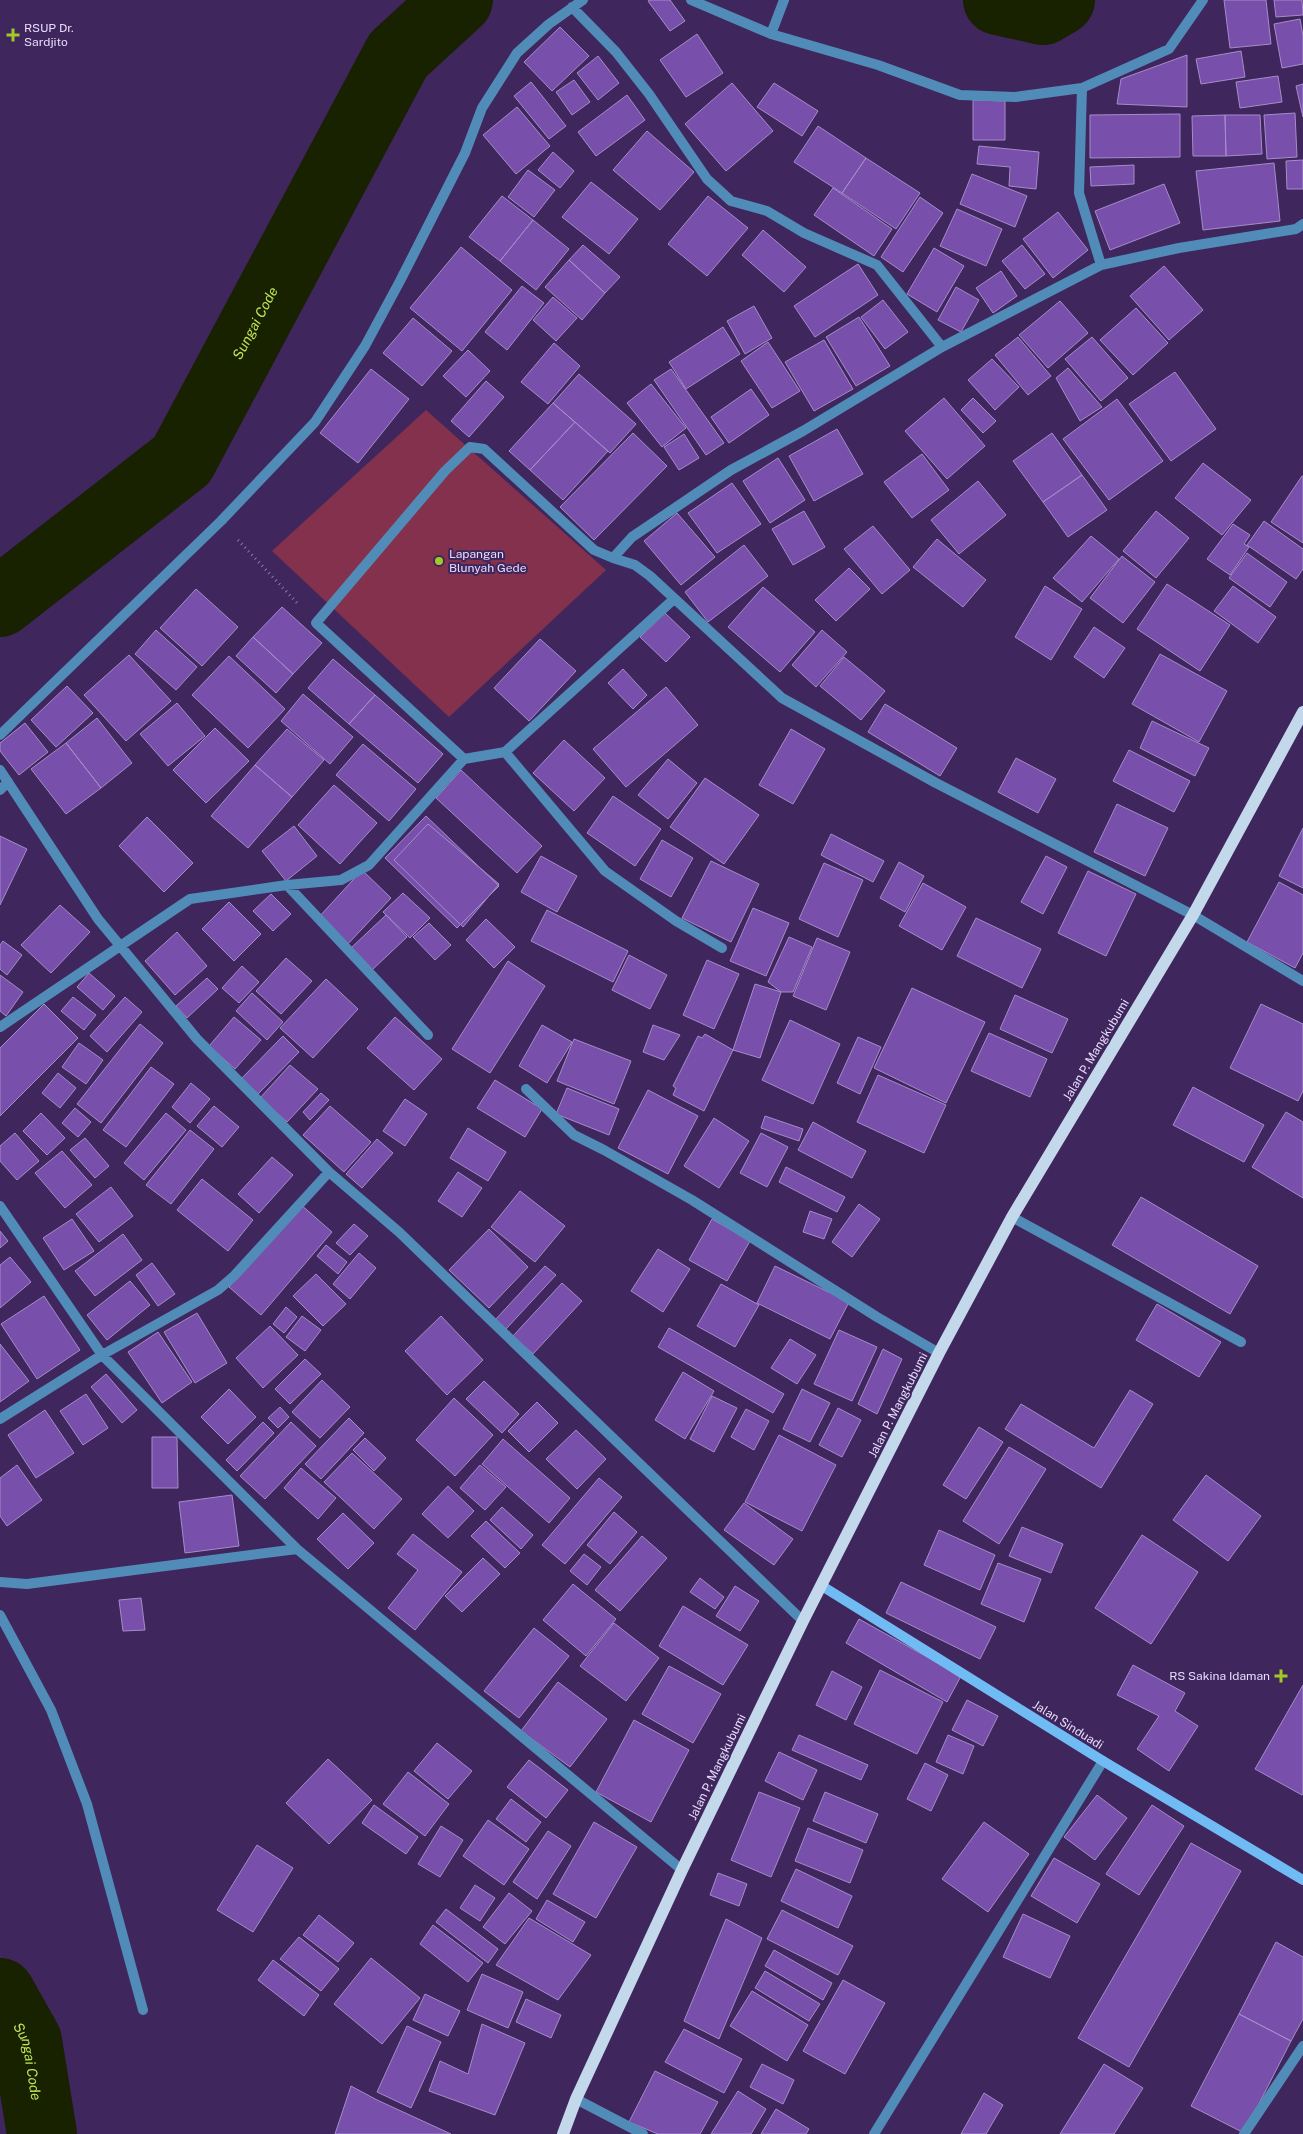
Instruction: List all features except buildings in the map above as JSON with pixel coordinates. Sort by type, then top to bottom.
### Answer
[{"type":"main road","name":"Jalan P. Mangkubumi","points":[[563,2134],[576,2099],[682,1870],[803,1621],[939,1353],[1012,1217],[1193,914],[1303,712]]},
{"type":"street","points":[[0,735],[221,522],[315,422],[365,346],[396,289],[465,153],[482,108],[517,53],[549,24],[583,0]]},
{"type":"street","points":[[691,0],[771,34],[878,65],[960,95],[1015,97],[1082,88],[1170,49],[1203,0]]},
{"type":"street","points":[[771,34],[782,5]]},
{"type":"street","points":[[572,7],[616,52],[649,94],[706,180],[731,201],[768,211],[804,233],[877,265],[942,347]]},
{"type":"street","points":[[1082,88],[1079,193],[1101,264]]},
{"type":"street","points":[[613,558],[632,537],[723,475],[802,431],[942,347],[1101,264],[1179,248],[1296,229],[1303,224]]},
{"type":"street","points":[[464,759],[316,623],[445,471],[470,447],[484,449],[594,550],[635,565],[782,698],[936,783],[1193,914],[1303,981]]},
{"type":"street","points":[[0,1027],[190,899],[287,885],[342,880],[369,865],[464,759],[505,752],[674,599]]},
{"type":"street","points":[[505,752],[605,871],[676,921],[722,948]]},
{"type":"street","points":[[0,770],[98,919],[197,1039],[329,1172],[399,1232],[803,1621]]},
{"type":"street","points":[[0,790],[8,782]]},
{"type":"street","points":[[287,885],[428,1036]]},
{"type":"street","points":[[526,1090],[574,1135],[692,1200],[877,1317],[939,1353]]},
{"type":"street","points":[[0,1419],[102,1355],[218,1290],[234,1276],[329,1172]]},
{"type":"street","points":[[0,1206],[102,1355],[297,1549],[682,1870]]},
{"type":"street","points":[[1012,1217],[1241,1342]]},
{"type":"street","points":[[0,1582],[27,1584],[297,1549]]},
{"type":"street","name":"Jalan Sinduadi","points":[[822,1586],[1103,1762],[1303,1880]]},
{"type":"street","points":[[0,1616],[50,1710],[87,1804],[143,2010]]},
{"type":"street","points":[[874,2134],[1103,1762]]},
{"type":"street","points":[[1244,2134],[1303,2046]]},
{"type":"street","points":[[576,2099],[643,2134]]},
{"type":"path","points":[[221,522],[316,623]]},
{"type":"shaded area","name":"Lapangan Blunyah Gede","points":[[426,410],[606,570],[449,717],[272,551]]},
{"type":"waterway","name":"Sungai Code","points":[[0,602],[182,460],[398,55],[458,0]]},
{"type":"waterway","name":"Sungai Code","points":[[998,0],[1043,10],[1060,0]]},
{"type":"waterway","name":"Sungai Code","points":[[0,1993],[27,2041],[42,2134]]},
{"type":"place","name":"RSUP Dr. Sardjito","points":[[13,35]]},
{"type":"place","name":"Lapangan Blunyah Gede","points":[[439,561]]},
{"type":"place","name":"RS Sakina Idaman","points":[[1281,1676]]}]
